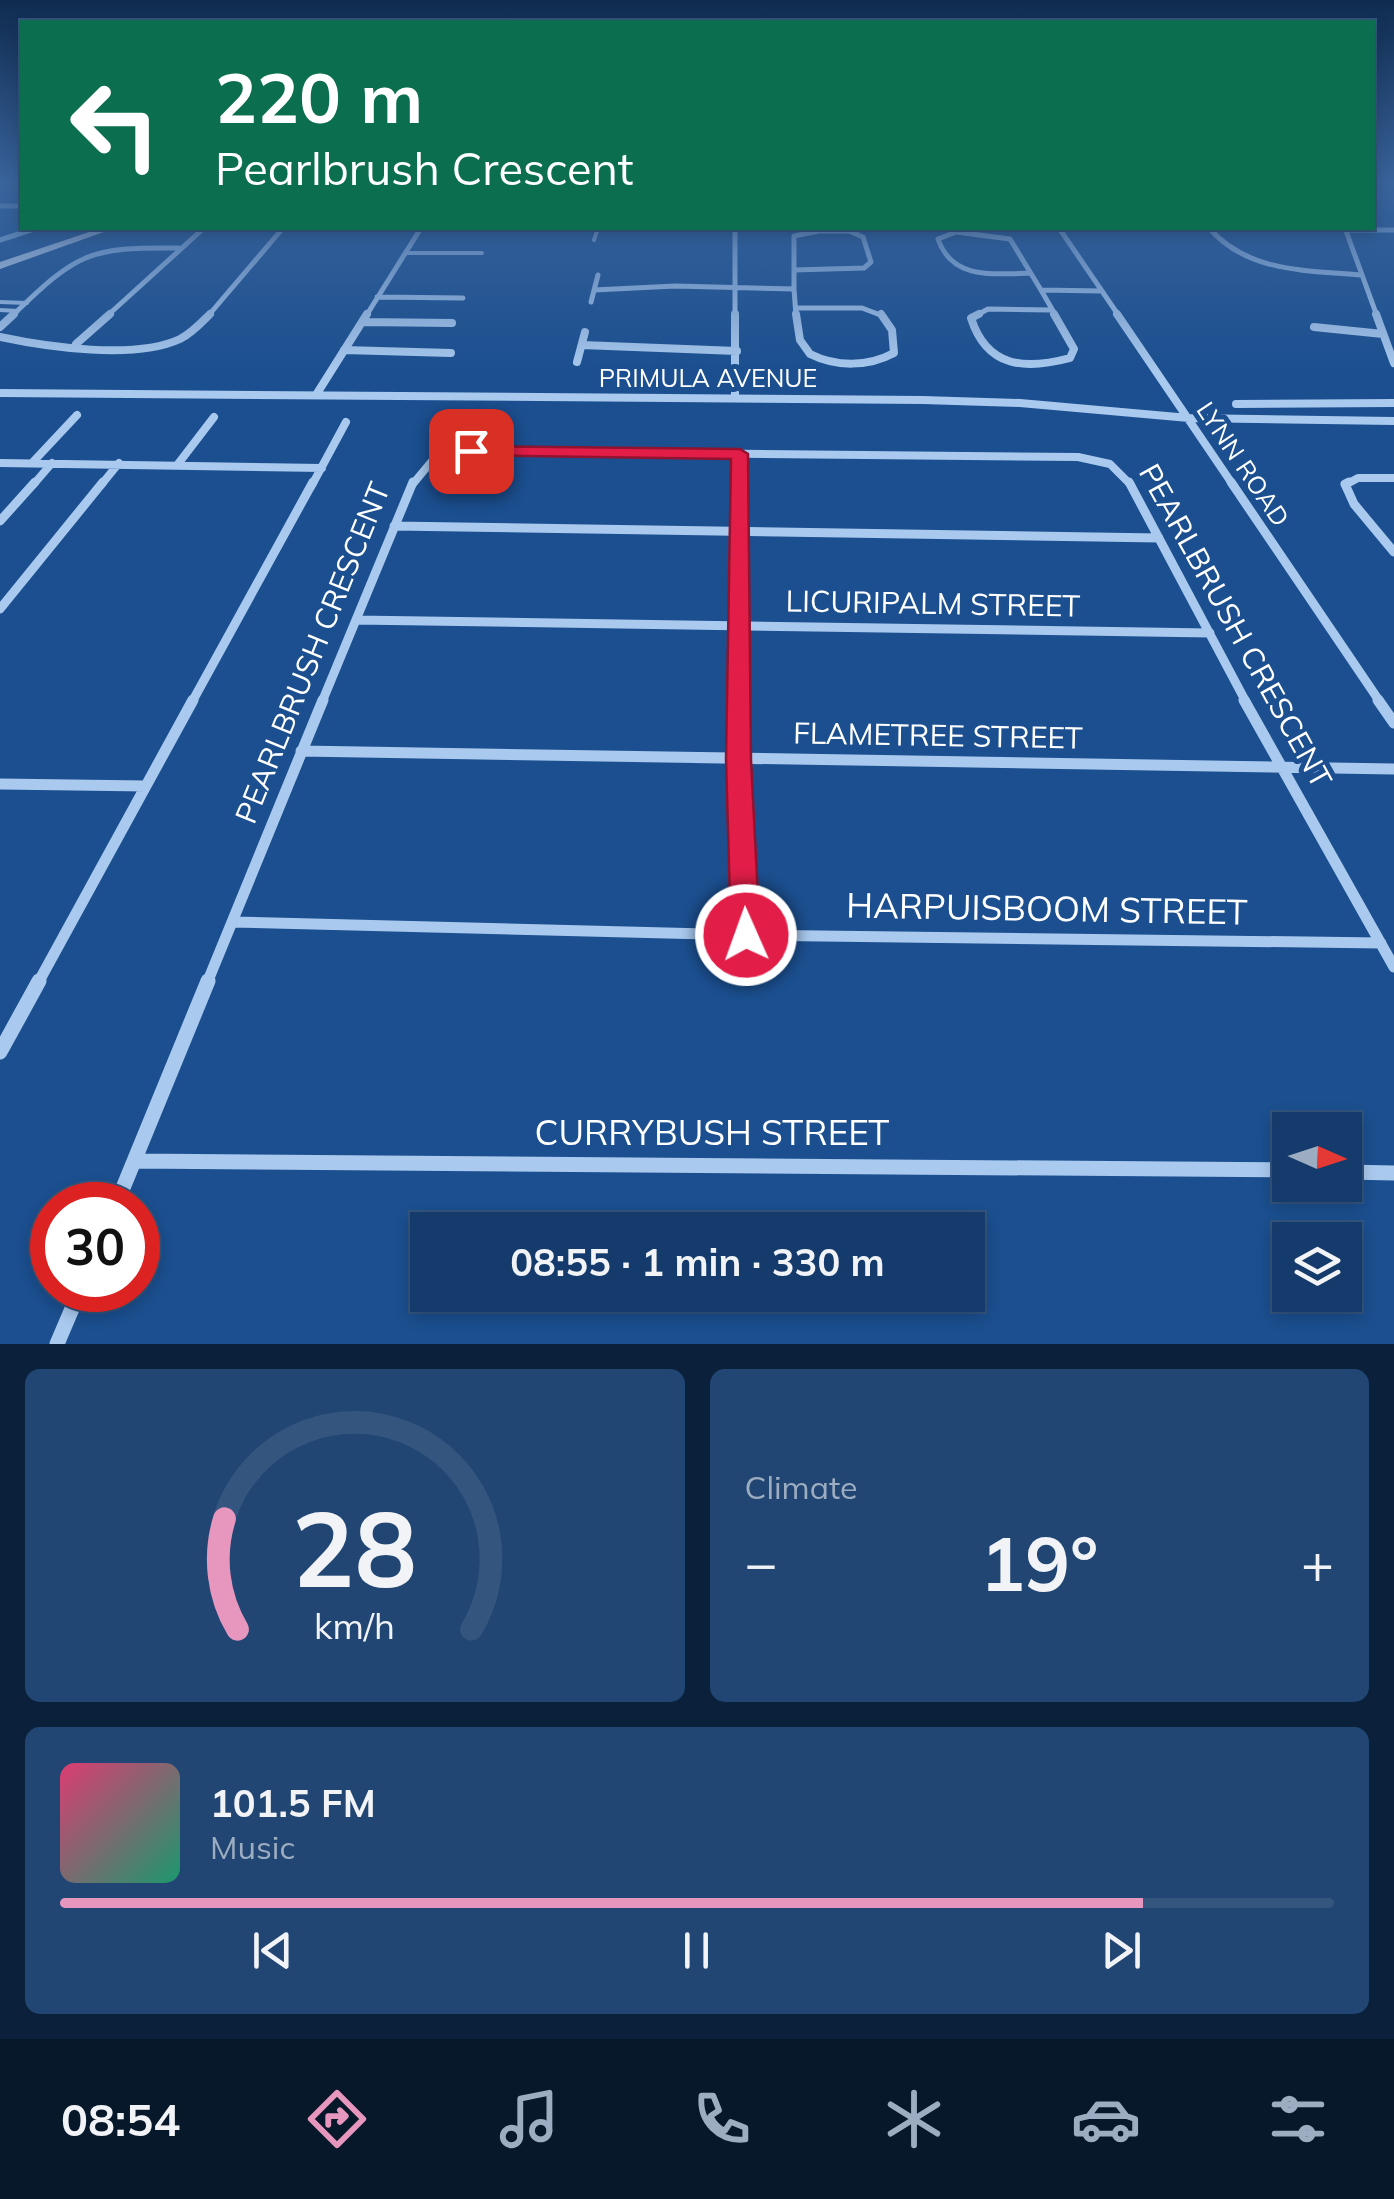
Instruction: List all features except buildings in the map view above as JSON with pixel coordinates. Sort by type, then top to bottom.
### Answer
[{"type":"street","points":[[0,266],[56,247]]},
{"type":"street","points":[[0,337],[154,346],[180,340],[266,247]]},
{"type":"street","points":[[316,395],[409,247]]},
{"type":"street","points":[[735,398],[736,247]]},
{"type":"street","points":[[792,247],[800,340],[814,356],[867,362],[894,353],[890,322],[876,312],[798,308]]},
{"type":"street","points":[[793,270],[864,268],[871,262],[869,247]]},
{"type":"street","points":[[941,247],[946,260],[956,268],[1030,273]]},
{"type":"street","points":[[1016,247],[1074,348],[1067,359],[1033,363],[997,358],[983,350],[971,318],[988,309],[1052,310]]},
{"type":"street","name":"LYNN ROAD","points":[[1071,247],[1394,723]]},
{"type":"street","points":[[1223,247],[1242,258],[1362,275]]},
{"type":"street","points":[[1352,247],[1394,363]]},
{"type":"street","points":[[0,327],[94,252],[179,248]]},
{"type":"street","points":[[76,344],[179,248]]},
{"type":"street","points":[[590,302],[598,275]]},
{"type":"street","points":[[594,290],[794,289]]},
{"type":"street","points":[[1041,290],[1101,291]]},
{"type":"street","points":[[377,297],[463,298]]},
{"type":"street","points":[[362,322],[452,323]]},
{"type":"street","points":[[1314,327],[1383,334]]},
{"type":"street","points":[[577,362],[585,332]]},
{"type":"street","points":[[582,346],[737,351]]},
{"type":"street","points":[[344,350],[451,353]]},
{"type":"street","name":"PRIMULA AVENUE","points":[[0,391],[984,402],[1189,418],[1394,421]]},
{"type":"street","points":[[1236,404],[1394,403]]},
{"type":"street","points":[[32,463],[77,414]]},
{"type":"street","points":[[178,464],[214,417]]},
{"type":"street","points":[[0,1052],[346,422]]},
{"type":"street","name":"PEARLBRUSH CRESCENT","points":[[125,1182],[414,478],[431,459],[444,454],[471,451],[1092,459],[1123,473],[1278,765],[1394,967]]},
{"type":"street","points":[[740,454],[738,760],[746,935]]},
{"type":"street","points":[[0,462],[322,468]]},
{"type":"street","points":[[0,521],[52,463]]},
{"type":"street","points":[[0,609],[4,598],[119,463]]},
{"type":"street","points":[[1394,478],[1358,478],[1345,484],[1354,504],[1394,552]]},
{"type":"street","points":[[394,526],[1159,538]]},
{"type":"street","name":"LICURIPALM STREET","points":[[356,620],[1210,632]]},
{"type":"street","name":"FLAMETREE STREET","points":[[302,751],[1394,769]]},
{"type":"street","points":[[0,784],[146,786]]},
{"type":"street","name":"HARPUISBOOM STREET","points":[[232,922],[746,935],[1381,943]]},
{"type":"street","name":"CURRYBUSH STREET","points":[[134,1161],[1272,1170]]},
{"type":"street","points":[[1362,1172],[1394,1173]]},
{"type":"street","points":[[57,1344],[71,1312]]},
{"type":"lane","points":[[405,253],[482,254]]},
{"type":"lane","points":[[0,302],[27,302]]},
{"type":"lane","points":[[0,310],[18,311]]},
{"type":"route","points":[[471,451],[740,454],[738,760],[746,935]]}]
